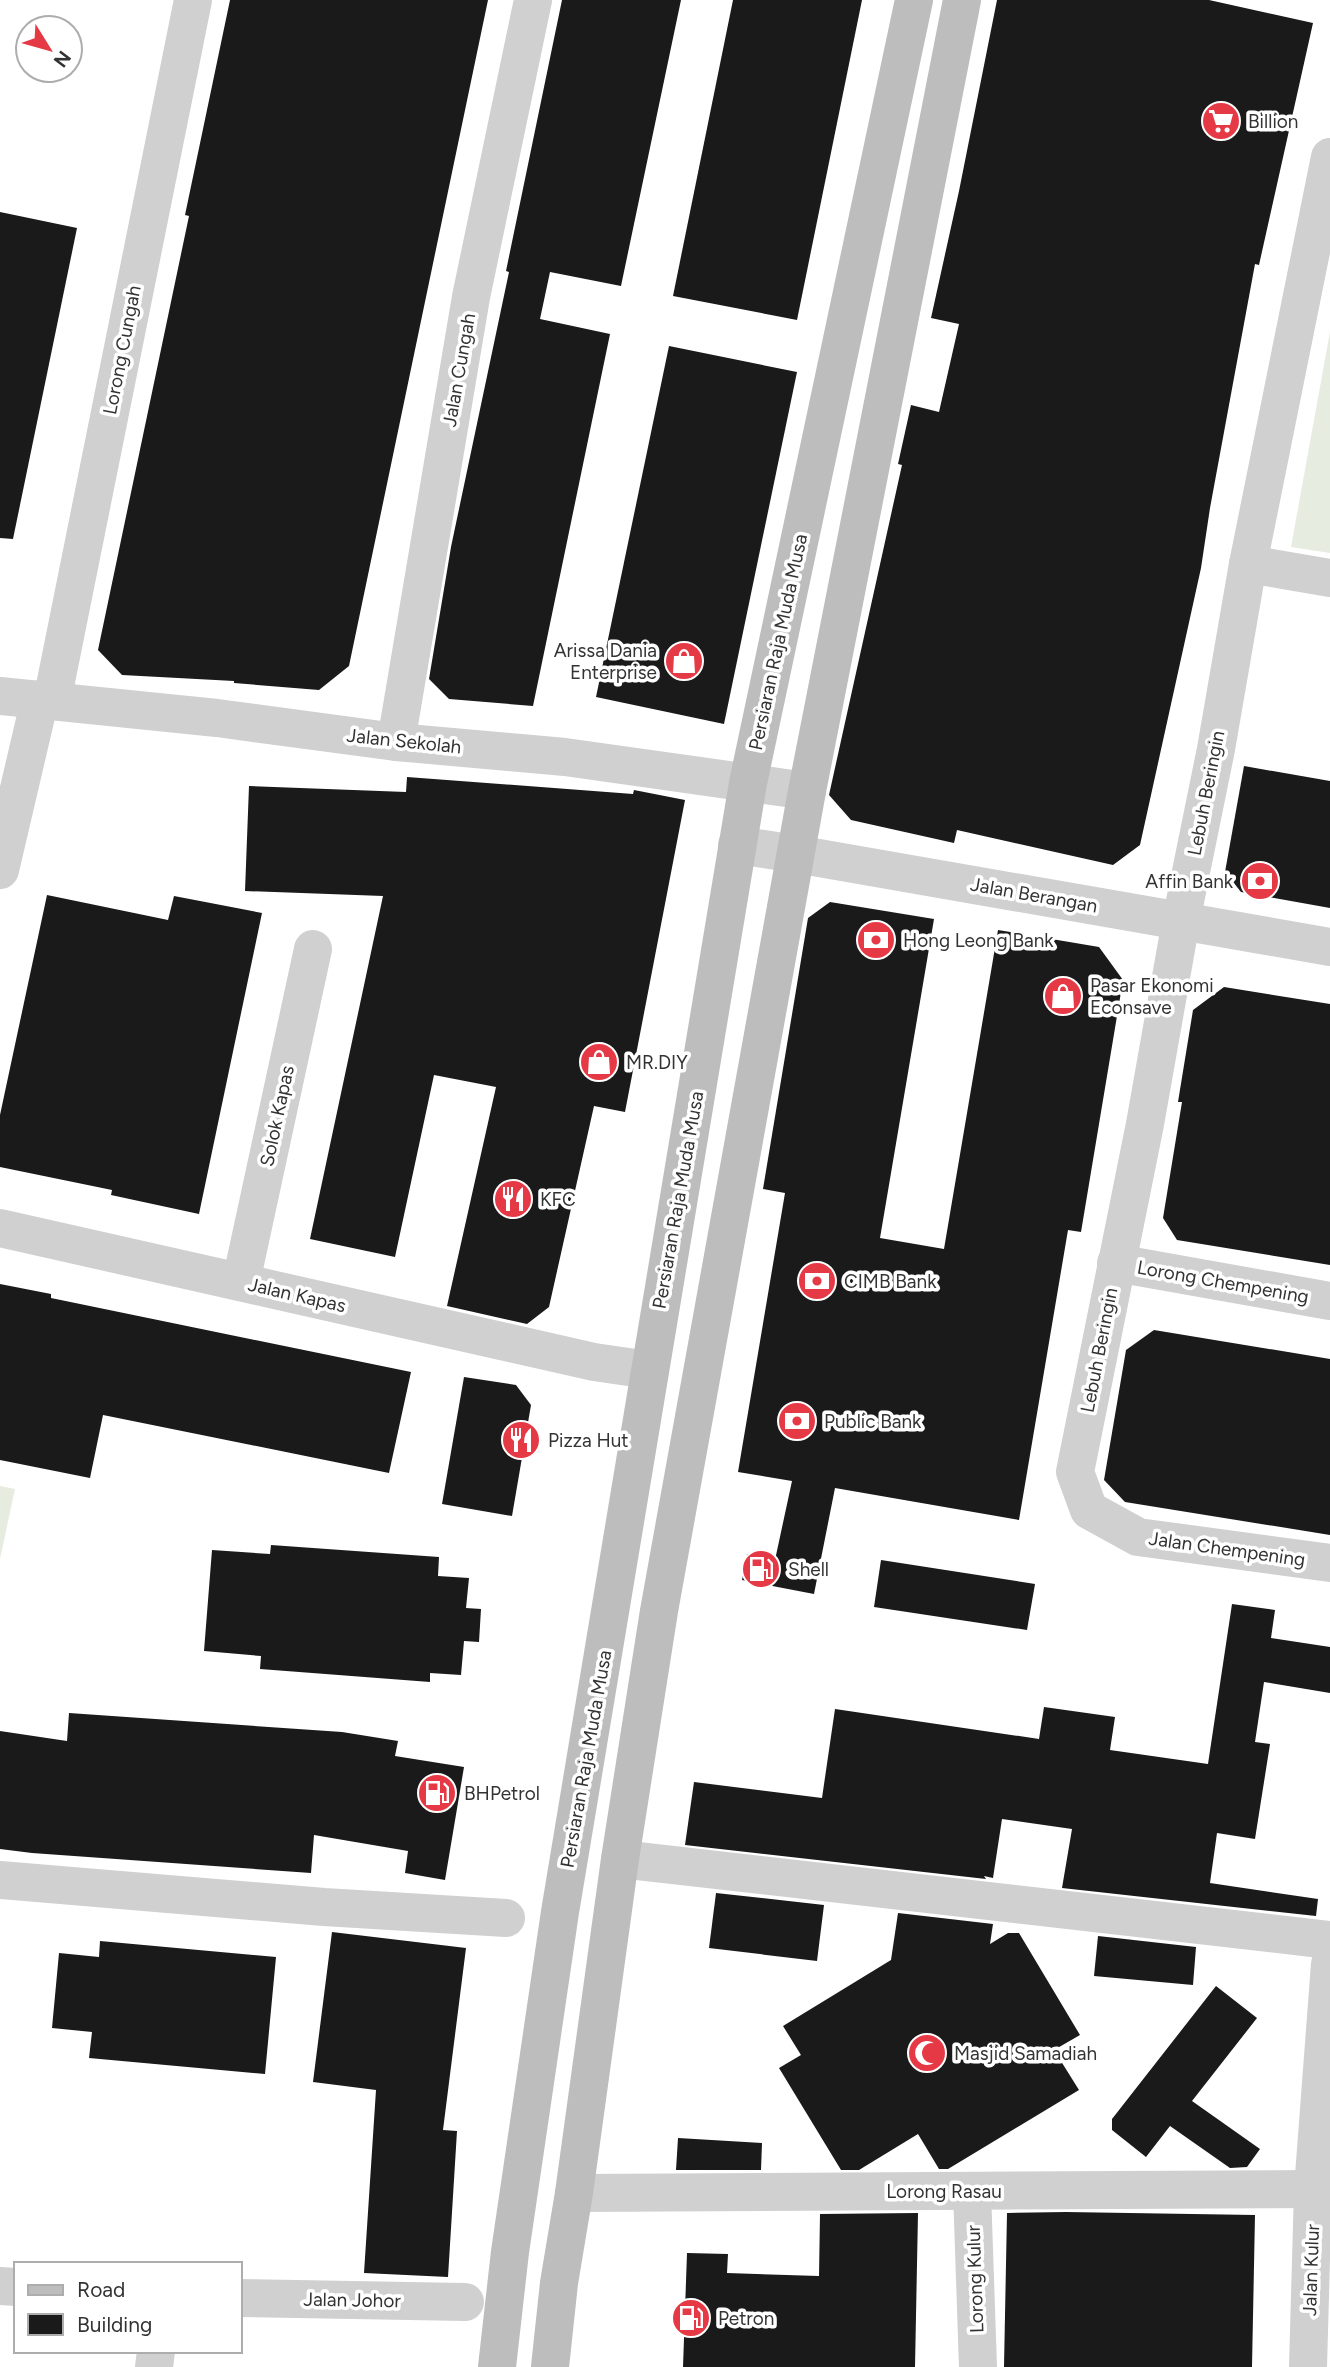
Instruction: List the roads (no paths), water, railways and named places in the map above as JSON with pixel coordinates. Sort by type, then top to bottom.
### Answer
[{"type":"main road","name":"Persiaran Raja Muda Musa","points":[[496,2367],[510,2252],[560,1912],[737,845],[914,0]]},
{"type":"main road","points":[[550,2367],[559,2283],[620,1859],[659,1611],[807,791],[962,0]]},
{"type":"street","name":"Lorong Cungah","points":[[0,870],[46,700],[193,0]]},
{"type":"street","name":"Jalan Cungah","points":[[396,742],[471,298],[533,0]]},
{"type":"street","name":"Lebuh Beringin","points":[[1088,1510],[1075,1472],[1145,1124],[1248,564],[1330,157]]},
{"type":"street","points":[[1248,564],[1330,578]]},
{"type":"street","name":"Jalan Sekolah","points":[[0,696],[217,718],[396,742],[565,757],[807,791]]},
{"type":"street","name":"Jalan Berangan","points":[[737,845],[1330,947]]},
{"type":"street","name":"Solok Kapas","points":[[241,1282],[313,949]]},
{"type":"street","name":"Jalan Kapas","points":[[0,1228],[594,1362],[649,1370]]},
{"type":"street","name":"Lorong Chempening","points":[[1116,1263],[1330,1301]]},
{"type":"street","name":"Jalan Chempening","points":[[1088,1510],[1138,1537],[1330,1563]]},
{"type":"street","points":[[620,1859],[1330,1940]]},
{"type":"street","points":[[0,1880],[506,1918]]},
{"type":"street","name":"Jalan Kulur","points":[[1308,2367],[1313,2189],[1330,1964]]},
{"type":"street","name":"Lorong Rasau","points":[[574,2193],[1313,2189]]},
{"type":"street","name":"Lorong Kulur","points":[[972,2191],[978,2367]]},
{"type":"street","name":"Jalan Johor","points":[[242,2298],[465,2302]]},
{"type":"place","name":"Billion","points":[[1221,121]]},
{"type":"place","name":"Arissa Dania Enterprise","points":[[684,661]]},
{"type":"place","name":"Affin Bank","points":[[1260,881]]},
{"type":"place","name":"Hong Leong Bank","points":[[876,940]]},
{"type":"place","name":"Pasar Ekonomi Econsave","points":[[1063,996]]},
{"type":"place","name":"MR.DIY","points":[[599,1062]]},
{"type":"place","name":"KFC","points":[[513,1199]]},
{"type":"place","name":"CIMB Bank","points":[[817,1281]]},
{"type":"place","name":"Public Bank","points":[[797,1421]]},
{"type":"place","name":"Pizza Hut","points":[[521,1440]]},
{"type":"place","name":"Shell","points":[[761,1569]]},
{"type":"place","name":"BHPetrol","points":[[437,1793]]},
{"type":"place","name":"Masjid Samadiah","points":[[927,2053]]},
{"type":"place","name":"Petron","points":[[691,2318]]}]
